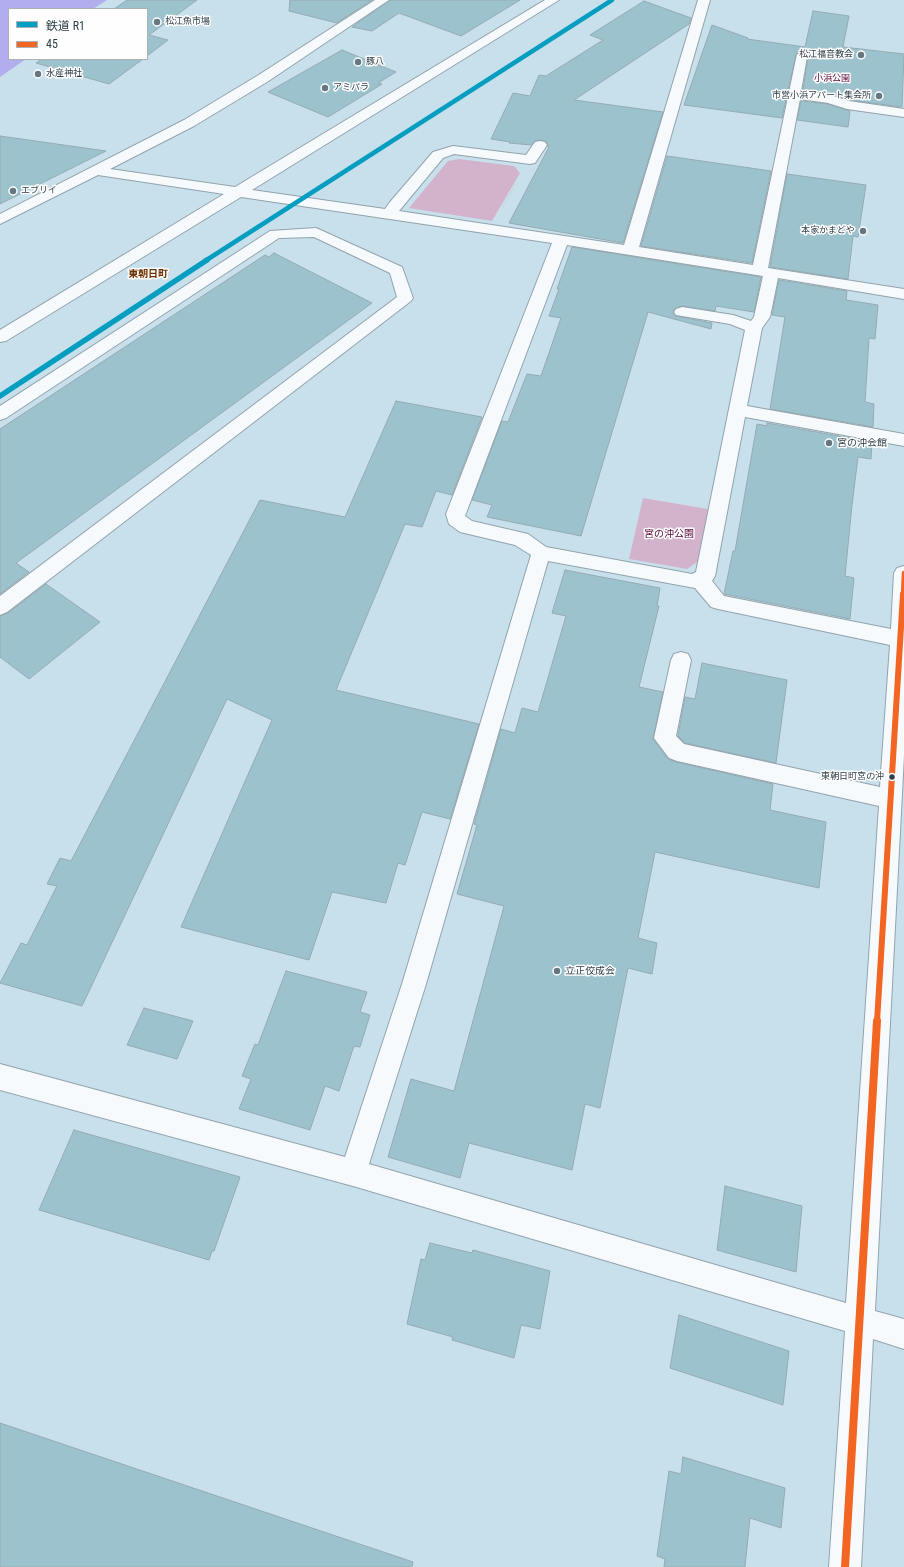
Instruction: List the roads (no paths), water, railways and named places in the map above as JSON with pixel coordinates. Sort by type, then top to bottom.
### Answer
[{"type":"street","points":[[0,220],[189,123],[262,79],[383,0]]},
{"type":"street","points":[[0,337],[239,193],[553,0]]},
{"type":"street","points":[[630,250],[704,0]]},
{"type":"street","points":[[561,240],[455,514],[456,519],[461,524],[468,527],[521,539],[541,553],[693,581],[699,579],[705,576],[754,328],[762,317],[765,272],[800,57]]},
{"type":"street","points":[[794,94],[830,99],[847,105],[904,113]]},
{"type":"street","points":[[390,215],[395,205],[438,155],[453,150],[530,160],[540,145]]},
{"type":"street","points":[[96,171],[630,250],[904,294]]},
{"type":"street","points":[[316,232],[332,207]]},
{"type":"street","points":[[0,414],[275,234],[316,232],[397,270],[405,298],[0,607]]},
{"type":"street","points":[[682,312],[733,320],[754,328]]},
{"type":"street","points":[[739,410],[904,440]]},
{"type":"street","points":[[353,1173],[414,984],[541,553]]},
{"type":"street","points":[[846,1567],[904,573]]},
{"type":"street","points":[[699,579],[718,602],[900,639]]},
{"type":"street","points":[[681,660],[665,738],[677,752],[891,799]]},
{"type":"street","points":[[0,1077],[353,1173],[904,1334]]},
{"type":"rail line","name":"R1","points":[[0,396],[322,185],[612,0]]},
{"type":"place","name":"松江魚市場","points":[[157,22]]},
{"type":"place","name":"松江福音教会","points":[[861,55]]},
{"type":"place","name":"豚八","points":[[358,62]]},
{"type":"place","name":"水産神社","points":[[38,74]]},
{"type":"place","name":"アミパラ","points":[[325,88]]},
{"type":"place","name":"市営小浜アパート集会所","points":[[879,96]]},
{"type":"place","name":"エブリイ","points":[[13,191]]},
{"type":"place","name":"本家かまどや","points":[[863,231]]},
{"type":"place","name":"宮の沖会館","points":[[829,443]]},
{"type":"place","name":"東朝日町宮の沖","points":[[892,777]]},
{"type":"place","name":"立正佼成会","points":[[557,971]]},
{"type":"district","name":"東朝日町","points":[[148,274]]},
{"type":"park label","name":"小浜公園","points":[[832,79]]},
{"type":"park label","name":"宮の沖公園","points":[[669,534]]}]
